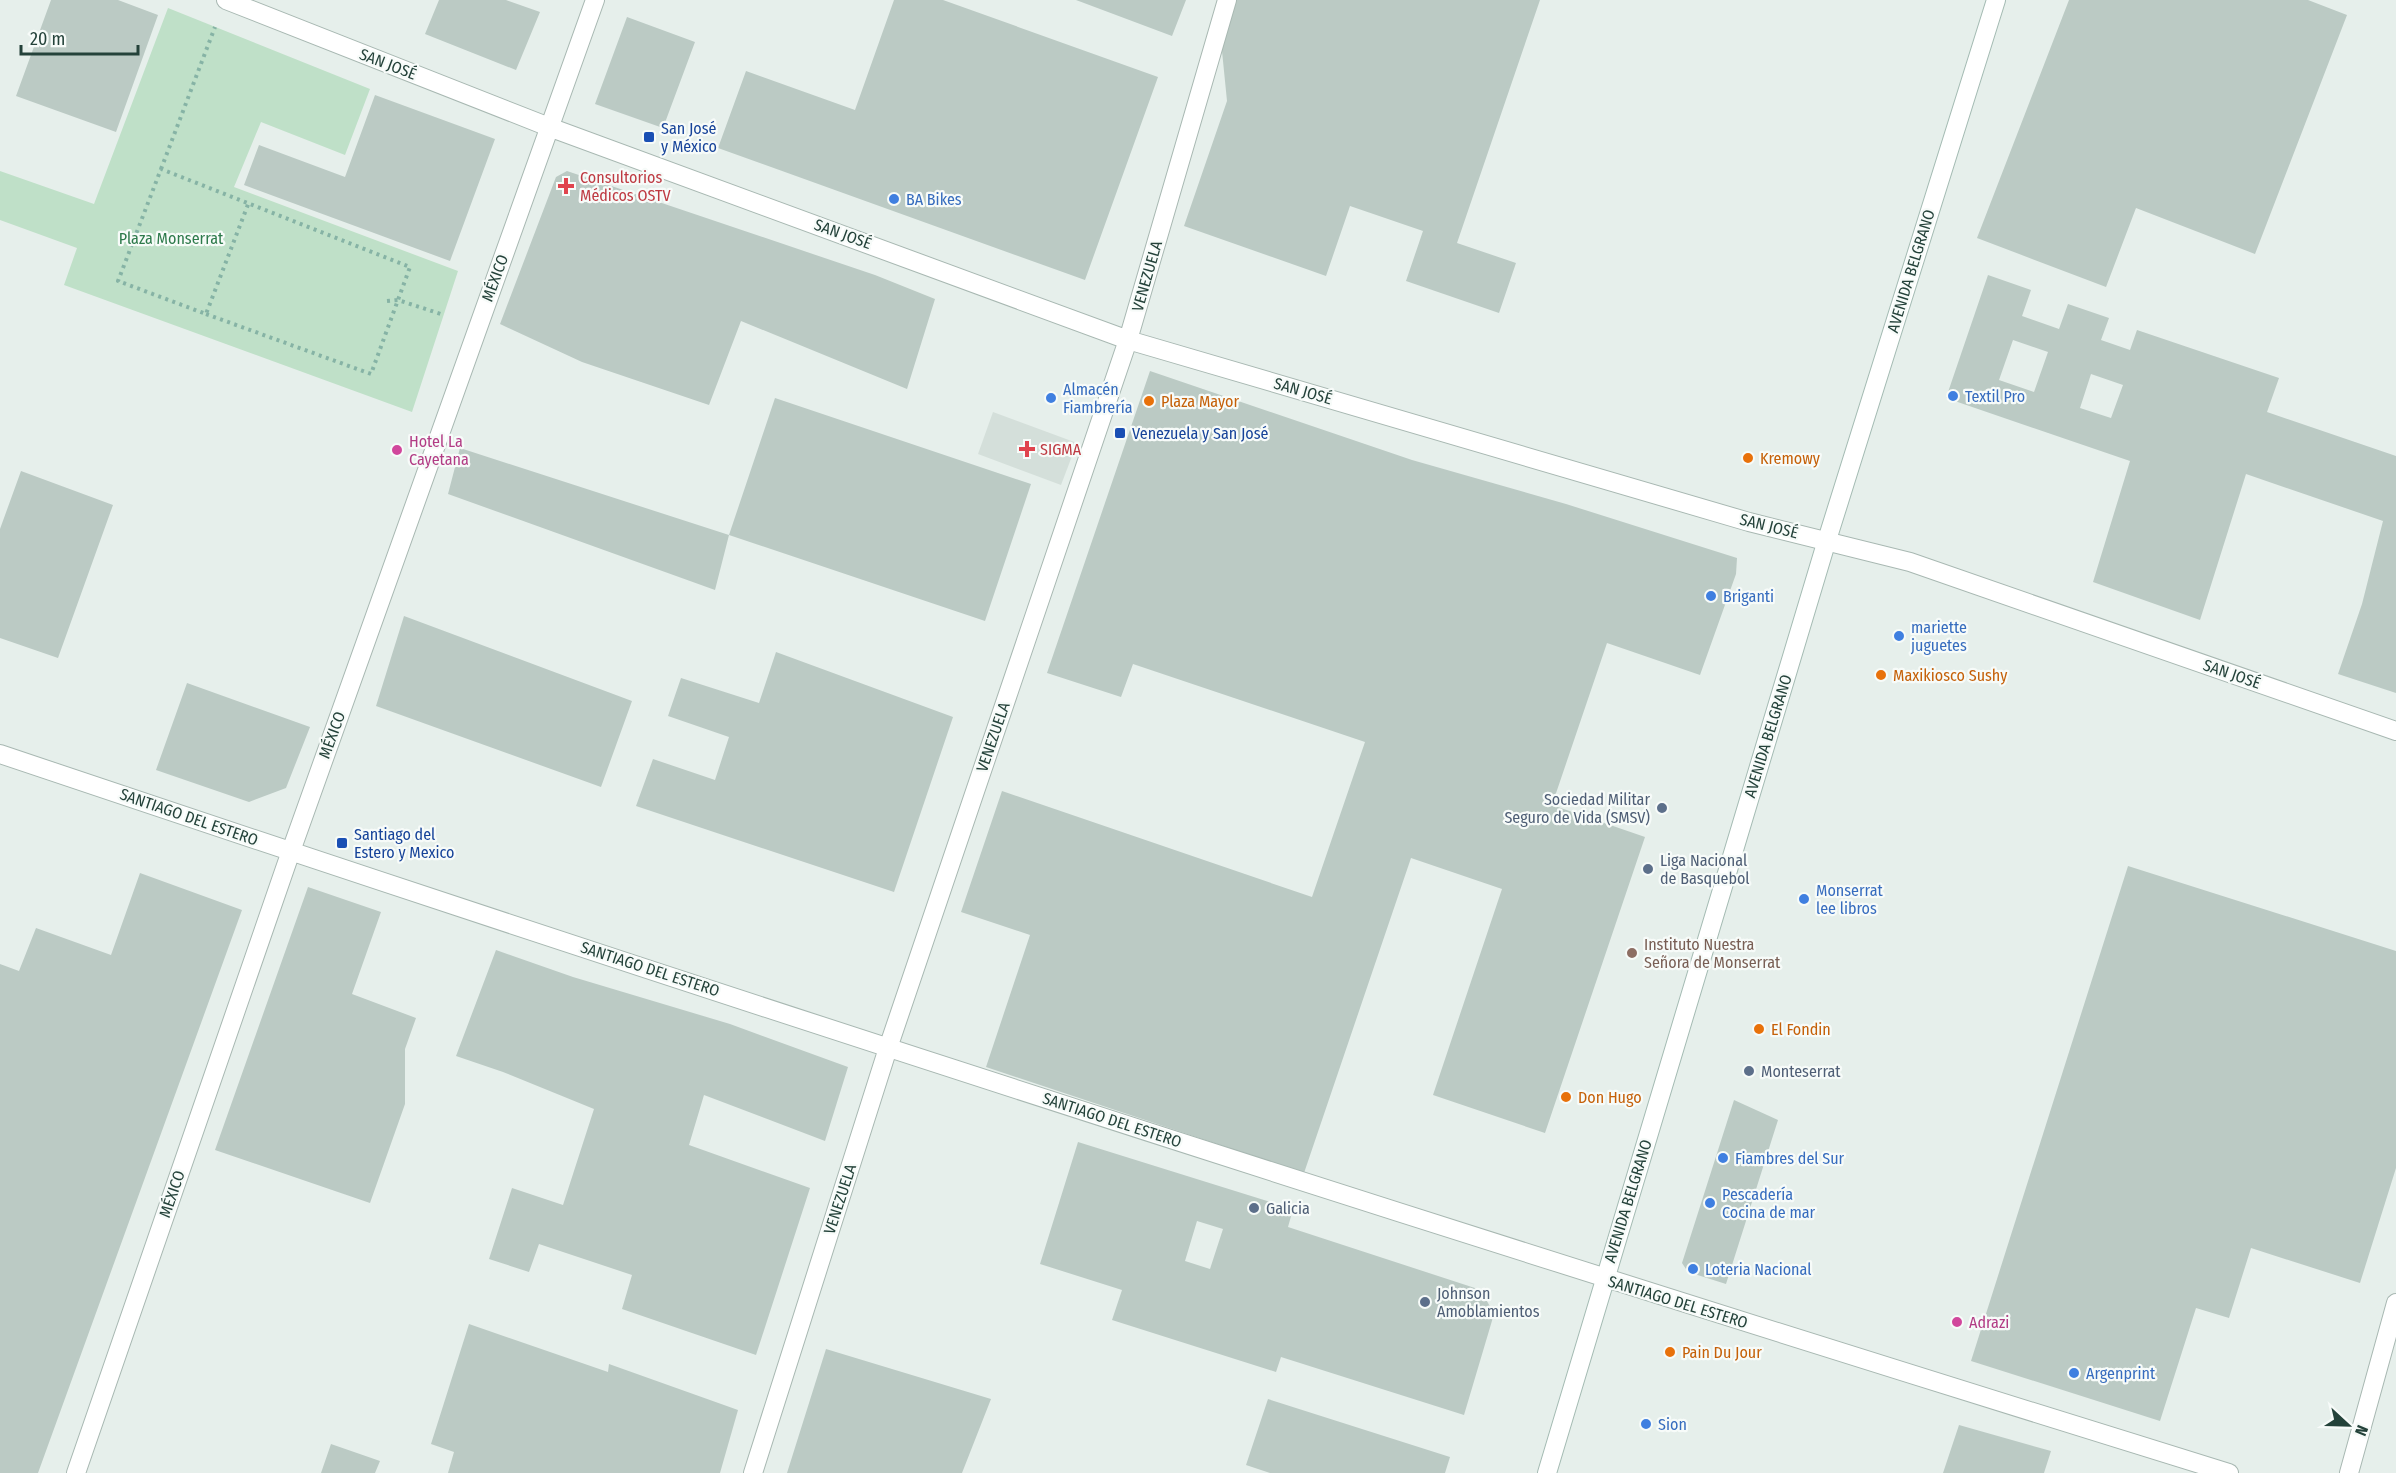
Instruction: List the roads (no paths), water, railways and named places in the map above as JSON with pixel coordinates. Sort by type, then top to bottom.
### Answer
[{"type":"street","name":"SAN JOSÉ","points":[[226,0],[549,127],[1128,340],[1737,518],[1910,562],[2396,731]]},
{"type":"street","name":"MÉXICO","points":[[76,1473],[291,851],[595,0]]},
{"type":"street","name":"VENEZUELA","points":[[753,1473],[888,1048],[1128,340],[1227,0]]},
{"type":"street","name":"AVENIDA BELGRANO","points":[[1546,1473],[1827,540],[1996,0]]},
{"type":"street","name":"SANTIAGO DEL ESTERO","points":[[0,754],[888,1048],[1605,1280],[2229,1473]]},
{"type":"street","points":[[2349,1473],[2396,1303]]},
{"type":"place","name":"San José y México","points":[[649,137]]},
{"type":"place","name":"Consultorios Médicos OSTV","points":[[566,186]]},
{"type":"place","name":"BA Bikes","points":[[894,199]]},
{"type":"place","name":"Textil Pro","points":[[1953,396]]},
{"type":"place","name":"Almacén Fiambrería","points":[[1051,398]]},
{"type":"place","name":"Plaza Mayor","points":[[1149,401]]},
{"type":"place","name":"Venezuela y San José","points":[[1120,433]]},
{"type":"place","name":"SIGMA","points":[[1027,449]]},
{"type":"place","name":"Hotel La Cayetana","points":[[397,450]]},
{"type":"place","name":"Kremowy","points":[[1748,458]]},
{"type":"place","name":"Briganti","points":[[1711,596]]},
{"type":"place","name":"mariette juguetes","points":[[1899,636]]},
{"type":"place","name":"Maxikiosco Sushy","points":[[1881,675]]},
{"type":"place","name":"Sociedad Militar Seguro de Vida (SMSV)","points":[[1662,808]]},
{"type":"place","name":"Santiago del Estero y Mexico","points":[[342,843]]},
{"type":"place","name":"Liga Nacional de Basquebol","points":[[1648,869]]},
{"type":"place","name":"Monserrat lee libros","points":[[1804,899]]},
{"type":"place","name":"Instituto Nuestra Señora de Monserrat","points":[[1632,953]]},
{"type":"place","name":"El Fondin","points":[[1759,1029]]},
{"type":"place","name":"Monteserrat","points":[[1749,1071]]},
{"type":"place","name":"Don Hugo","points":[[1566,1097]]},
{"type":"place","name":"Fiambres del Sur","points":[[1723,1158]]},
{"type":"place","name":"Pescadería Cocina de mar","points":[[1710,1203]]},
{"type":"place","name":"Galicia","points":[[1254,1208]]},
{"type":"place","name":"Loteria Nacional","points":[[1693,1269]]},
{"type":"place","name":"Johnson Amoblamientos","points":[[1425,1302]]},
{"type":"place","name":"Adrazi","points":[[1957,1322]]},
{"type":"place","name":"Pain Du Jour","points":[[1670,1352]]},
{"type":"place","name":"Argenprint","points":[[2074,1373]]},
{"type":"place","name":"Sion","points":[[1646,1424]]},
{"type":"park label","name":"Plaza Monserrat","points":[[171,238]]}]
